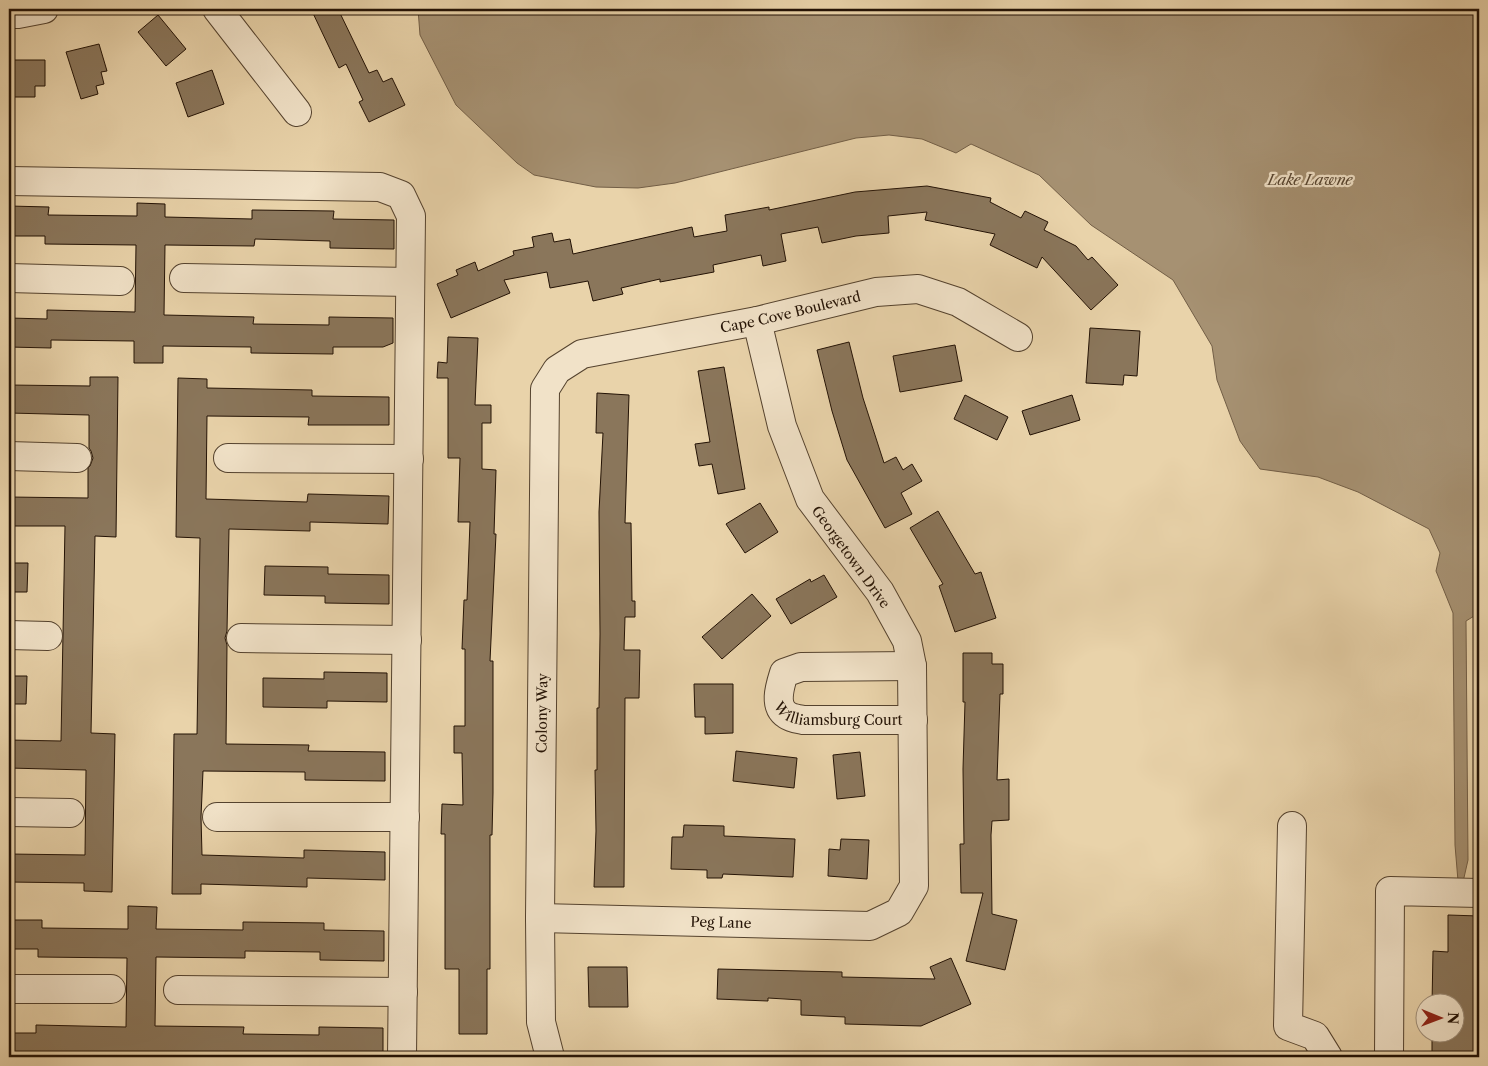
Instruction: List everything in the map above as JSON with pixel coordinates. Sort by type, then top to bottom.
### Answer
[{"type":"street","points":[[9,14],[44,9]]},
{"type":"street","points":[[217,9],[297,112]]},
{"type":"street","points":[[9,181],[380,187],[401,195],[411,216],[402,1057]]},
{"type":"street","points":[[9,278],[120,281]]},
{"type":"street","points":[[184,278],[410,282]]},
{"type":"street","name":"Cape Cove Boulevard","points":[[557,370],[582,354],[757,321],[876,292],[918,289],[958,302],[1018,337]]},
{"type":"street","name":"Georgetown Drive","points":[[757,321],[782,426],[810,499],[880,592],[907,640],[912,666],[914,886],[900,912]]},
{"type":"street","name":"Colony Way","points":[[550,1057],[541,1022],[540,918],[545,389],[557,370]]},
{"type":"street","points":[[9,456],[77,458]]},
{"type":"street","points":[[228,458],[409,459]]},
{"type":"street","points":[[9,635],[48,636]]},
{"type":"street","points":[[241,638],[407,640]]},
{"type":"street","name":"Williamsburg Court","points":[[912,666],[801,667],[784,673],[779,690],[780,706],[787,715],[803,720],[913,720]]},
{"type":"street","points":[[9,812],[70,813]]},
{"type":"street","points":[[217,817],[405,816]]},
{"type":"street","points":[[1292,826],[1288,1026],[1315,1036],[1328,1057]]},
{"type":"street","points":[[1389,1057],[1390,892],[1479,893]]},
{"type":"street","name":"Peg Lane","points":[[540,918],[870,926],[900,912]]},
{"type":"street","points":[[9,989],[111,989]]},
{"type":"street","points":[[178,990],[403,992]]},
{"type":"water","name":"Lake Lawne","points":[[418,9],[1479,9],[1479,613],[1466,621],[1468,860],[1463,882],[1458,881],[1455,845],[1453,613],[1436,571],[1440,553],[1429,529],[1358,492],[1318,477],[1260,469],[1240,441],[1217,380],[1212,346],[1173,280],[1091,225],[1039,175],[971,144],[956,153],[922,139],[889,135],[856,138],[675,183],[638,188],[596,187],[534,175],[517,163],[456,105],[420,35]]},
{"type":"building","points":[[311,9],[338,9],[369,73],[377,70],[383,82],[392,78],[405,105],[369,122],[359,102],[363,100],[346,64],[339,68]]},
{"type":"building","points":[[158,15],[186,49],[166,66],[138,32]]},
{"type":"building","points":[[99,44],[107,71],[101,72],[104,84],[96,86],[98,94],[81,99],[66,52]]},
{"type":"building","points":[[11,60],[45,60],[45,86],[35,86],[35,97],[11,97]]},
{"type":"building","points":[[212,70],[224,104],[188,117],[176,83]]},
{"type":"building","points":[[927,186],[991,198],[990,202],[1021,218],[1025,211],[1048,222],[1044,230],[1076,246],[1088,260],[1092,257],[1118,285],[1091,310],[1042,257],[1037,268],[990,245],[995,234],[925,220],[927,212],[888,216],[889,233],[856,236],[822,243],[818,227],[781,234],[786,261],[763,266],[761,255],[713,265],[714,272],[660,282],[660,279],[621,288],[623,294],[593,301],[588,281],[550,288],[547,272],[504,280],[510,293],[451,318],[437,284],[458,275],[456,270],[475,262],[478,271],[514,255],[513,251],[534,247],[532,237],[552,233],[554,242],[570,239],[573,254],[692,227],[694,237],[727,231],[725,215],[769,207],[769,210],[855,192]]},
{"type":"building","points":[[137,203],[165,204],[165,217],[252,219],[252,210],[334,211],[333,219],[394,220],[394,249],[330,248],[330,241],[255,239],[254,246],[165,245],[164,315],[254,317],[253,324],[329,325],[329,317],[393,318],[393,343],[383,347],[333,347],[333,354],[251,353],[251,347],[163,346],[163,363],[134,363],[134,341],[51,340],[51,348],[9,347],[9,318],[47,319],[47,310],[135,312],[136,245],[45,244],[45,236],[9,236],[9,206],[49,207],[48,215],[137,216]]},
{"type":"building","points":[[1090,328],[1140,331],[1137,376],[1124,375],[1123,385],[1086,383]]},
{"type":"building","points":[[448,337],[478,338],[475,405],[491,405],[491,423],[482,423],[482,469],[496,470],[494,534],[496,534],[490,661],[493,661],[493,793],[492,835],[490,835],[490,969],[487,969],[487,1034],[459,1034],[459,969],[445,969],[445,834],[441,834],[442,804],[463,805],[462,753],[454,753],[454,726],[465,726],[465,649],[462,649],[464,600],[467,600],[470,522],[458,522],[460,458],[448,458],[448,378],[437,378],[438,362],[447,363]]},
{"type":"building","points":[[849,342],[863,398],[884,463],[896,457],[903,470],[912,464],[922,481],[901,493],[912,514],[885,528],[847,460],[832,411],[817,350]]},
{"type":"building","points":[[955,345],[962,381],[900,392],[893,356]]},
{"type":"building","points":[[724,367],[745,489],[718,494],[712,464],[699,466],[695,444],[710,442],[698,371]]},
{"type":"building","points":[[90,377],[118,377],[116,537],[95,536],[91,733],[115,734],[112,892],[84,891],[84,883],[9,882],[9,854],[85,855],[86,770],[9,768],[9,740],[61,741],[65,526],[9,526],[9,497],[88,498],[88,468],[93,458],[89,448],[89,415],[9,413],[9,385],[90,386]]},
{"type":"building","points":[[178,378],[207,379],[207,388],[312,390],[312,396],[389,397],[389,425],[308,425],[309,417],[207,416],[206,499],[307,502],[308,494],[389,496],[388,524],[310,522],[310,531],[229,529],[227,631],[225,638],[227,645],[226,744],[309,745],[308,751],[385,752],[385,781],[305,780],[305,772],[203,771],[201,817],[202,855],[304,858],[304,850],[385,852],[385,880],[307,878],[307,887],[201,884],[201,894],[172,894],[174,734],[197,734],[200,538],[176,537]]},
{"type":"building","points":[[597,393],[629,395],[625,523],[631,523],[632,601],[635,601],[635,617],[625,617],[624,650],[640,650],[639,698],[625,698],[624,887],[594,887],[596,831],[595,770],[597,770],[600,634],[599,512],[603,433],[596,433]]},
{"type":"building","points":[[965,395],[1008,417],[997,440],[954,419]]},
{"type":"building","points":[[1072,395],[1080,420],[1030,435],[1022,411]]},
{"type":"building","points":[[760,503],[778,532],[745,553],[726,524]]},
{"type":"building","points":[[938,511],[975,574],[981,572],[996,618],[955,632],[939,586],[943,584],[910,528]]},
{"type":"building","points":[[9,563],[28,563],[27,592],[9,592]]},
{"type":"building","points":[[265,566],[328,567],[328,574],[389,575],[389,604],[325,603],[325,596],[264,595]]},
{"type":"building","points":[[824,575],[837,597],[791,624],[776,599],[810,579],[811,582]]},
{"type":"building","points":[[752,594],[771,616],[722,659],[702,637]]},
{"type":"building","points":[[963,653],[992,653],[992,664],[1003,664],[1003,694],[1000,694],[997,780],[1009,779],[1009,820],[992,821],[991,835],[992,914],[1017,920],[1005,970],[966,961],[983,893],[961,893],[960,844],[964,844],[963,769],[965,702],[963,702]]},
{"type":"building","points":[[324,672],[387,673],[387,702],[327,701],[327,708],[263,707],[263,678],[324,679]]},
{"type":"building","points":[[9,676],[27,676],[26,704],[9,704]]},
{"type":"building","points":[[694,684],[733,684],[733,733],[705,734],[705,717],[695,717]]},
{"type":"building","points":[[736,751],[797,758],[794,788],[733,781]]},
{"type":"building","points":[[860,752],[865,796],[837,799],[833,755]]},
{"type":"building","points":[[684,825],[724,826],[724,836],[795,839],[793,877],[723,874],[722,878],[707,878],[707,870],[671,869],[672,837],[683,837]]},
{"type":"building","points":[[841,839],[869,840],[867,879],[828,876],[829,849],[840,850]]},
{"type":"building","points":[[128,906],[157,907],[156,929],[243,930],[243,922],[324,923],[324,930],[384,931],[384,961],[320,960],[320,952],[245,951],[245,958],[156,957],[155,1026],[244,1027],[243,1034],[319,1035],[319,1027],[383,1028],[383,1057],[40,1055],[40,1057],[9,1057],[9,1033],[36,1033],[36,1025],[126,1027],[127,958],[38,957],[38,949],[9,949],[9,920],[42,920],[42,928],[128,929]]},
{"type":"building","points":[[1448,915],[1479,916],[1479,1057],[1432,1057],[1432,1044],[1466,1044],[1466,994],[1432,994],[1433,951],[1448,952]]},
{"type":"building","points":[[951,958],[971,1004],[921,1026],[845,1024],[845,1017],[801,1015],[801,1000],[768,998],[768,1001],[717,999],[718,969],[842,972],[842,977],[935,979],[930,967]]},
{"type":"building","points":[[588,967],[627,967],[628,1007],[589,1007]]}]
